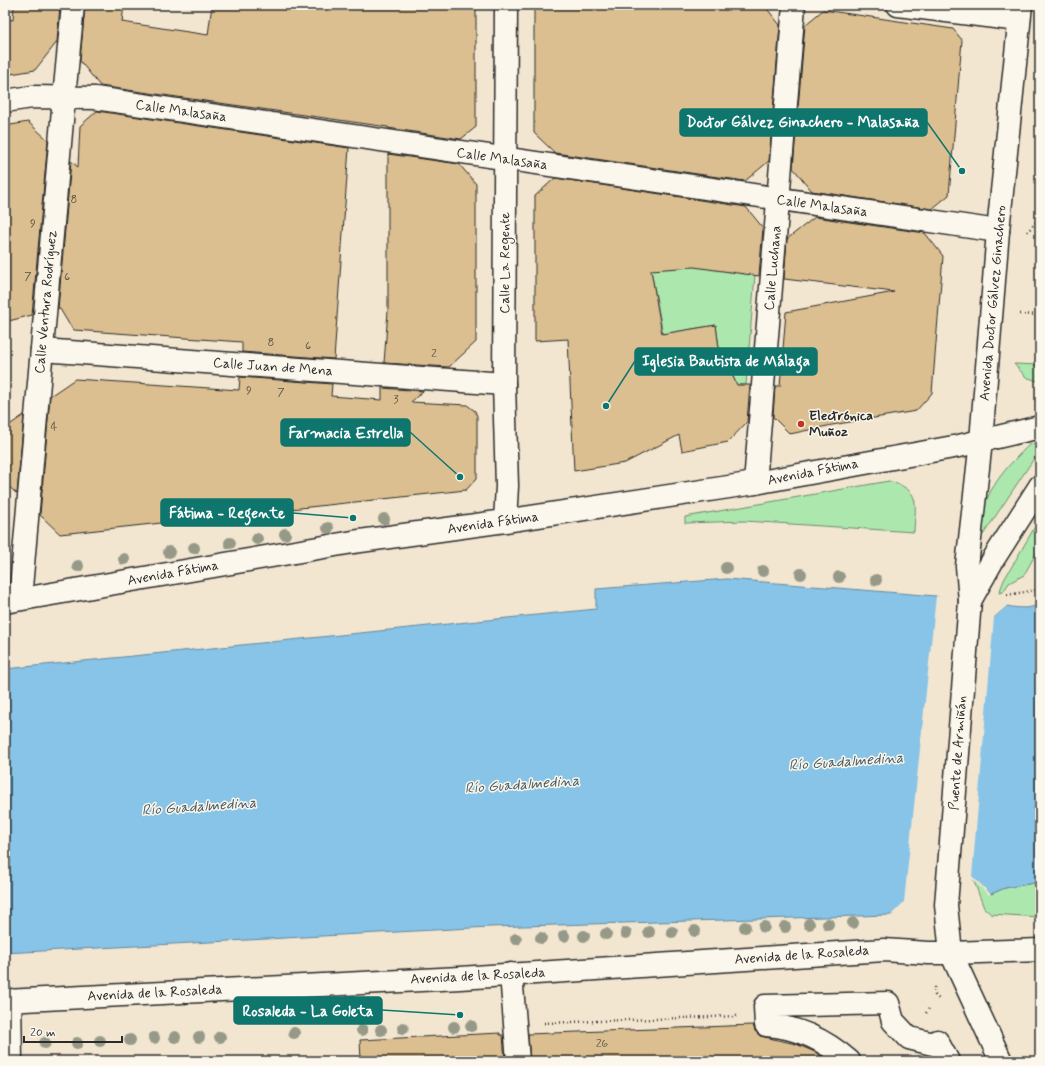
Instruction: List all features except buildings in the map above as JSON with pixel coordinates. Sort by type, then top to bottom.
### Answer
[{"type":"street","name":"Calle Ventura Rodríguez","points":[[13,600],[42,350],[73,5]]},
{"type":"street","name":"Calle La Regente","points":[[505,521],[507,486],[504,384],[506,5]]},
{"type":"street","name":"Calle Luchana","points":[[755,483],[794,5]]},
{"type":"street","points":[[898,5],[1020,12]]},
{"type":"street","name":"Avenida Doctor Gálvez Ginachero","points":[[970,601],[967,566],[1020,12]]},
{"type":"street","name":"Calle Malasaña","points":[[5,101],[32,97],[103,99],[778,200],[998,231]]},
{"type":"street","name":"Calle Juan de Mena","points":[[42,350],[504,384]]},
{"type":"street","name":"Avenida Fátima","points":[[13,600],[353,542],[505,521],[755,483],[980,441],[1040,427]]},
{"type":"street","points":[[970,601],[994,558],[1040,486]]},
{"type":"street","name":"Puente de Armiñán","points":[[970,601],[946,905],[951,953],[1001,1061]]},
{"type":"street","name":"Avenida de la Rosaleda","points":[[7,1000],[511,974],[884,950],[951,953],[1040,950]]},
{"type":"street","points":[[511,974],[518,1061]]},
{"type":"street","points":[[7,1000],[12,1061]]},
{"type":"street","points":[[849,1061],[828,1044],[816,1038],[787,1028],[766,1024],[765,1006],[888,1003],[893,1021],[909,1038],[933,1044],[937,1041],[948,1061]]},
{"type":"path","points":[[1015,314],[1040,315]]},
{"type":"path","points":[[1006,595],[1036,590],[1040,583]]},
{"type":"path","points":[[538,1024],[765,1014]]},
{"type":"green space","points":[[680,264],[755,275],[746,385],[737,385],[719,348],[716,325],[663,334],[651,270]]},
{"type":"green space","points":[[1014,364],[1040,365],[1040,382],[1026,377]]},
{"type":"green space","points":[[1037,444],[1039,451],[983,535],[979,535],[982,513],[989,494],[1014,460],[1029,445]]},
{"type":"green space","points":[[889,481],[900,485],[912,494],[915,505],[914,532],[745,521],[685,523],[685,517]]},
{"type":"green space","points":[[1040,518],[1040,546],[1024,575],[1009,583],[1003,592],[999,593],[1004,580]]},
{"type":"green space","points":[[972,876],[991,894],[1005,888],[1040,882],[1040,917],[991,914],[984,908]]},
{"type":"water","name":"Río Guadalmedina","points":[[727,579],[936,596],[994,617],[1007,606],[1029,608],[1040,603],[1040,882],[1005,888],[991,894],[972,877],[891,915],[490,927],[5,953],[5,669],[596,609],[596,589]]},
{"type":"pier","points":[[936,596],[944,597],[993,615],[1004,605],[1007,606],[994,617],[972,876],[991,894],[989,895],[972,879],[898,914],[891,915],[904,902]]},
{"type":"place","name":"Doctor Gálvez Ginachero - Malasaña","points":[[962,171]]},
{"type":"place","name":"Iglesia Bautista de Málaga","points":[[606,406]]},
{"type":"place","name":"Electrónica Muñoz","points":[[801,424]]},
{"type":"place","name":"Farmacia Estrella","points":[[460,477]]},
{"type":"place","name":"Fátima - Regente","points":[[353,518]]},
{"type":"place","name":"Rosaleda - La Goleta","points":[[460,1015]]}]
